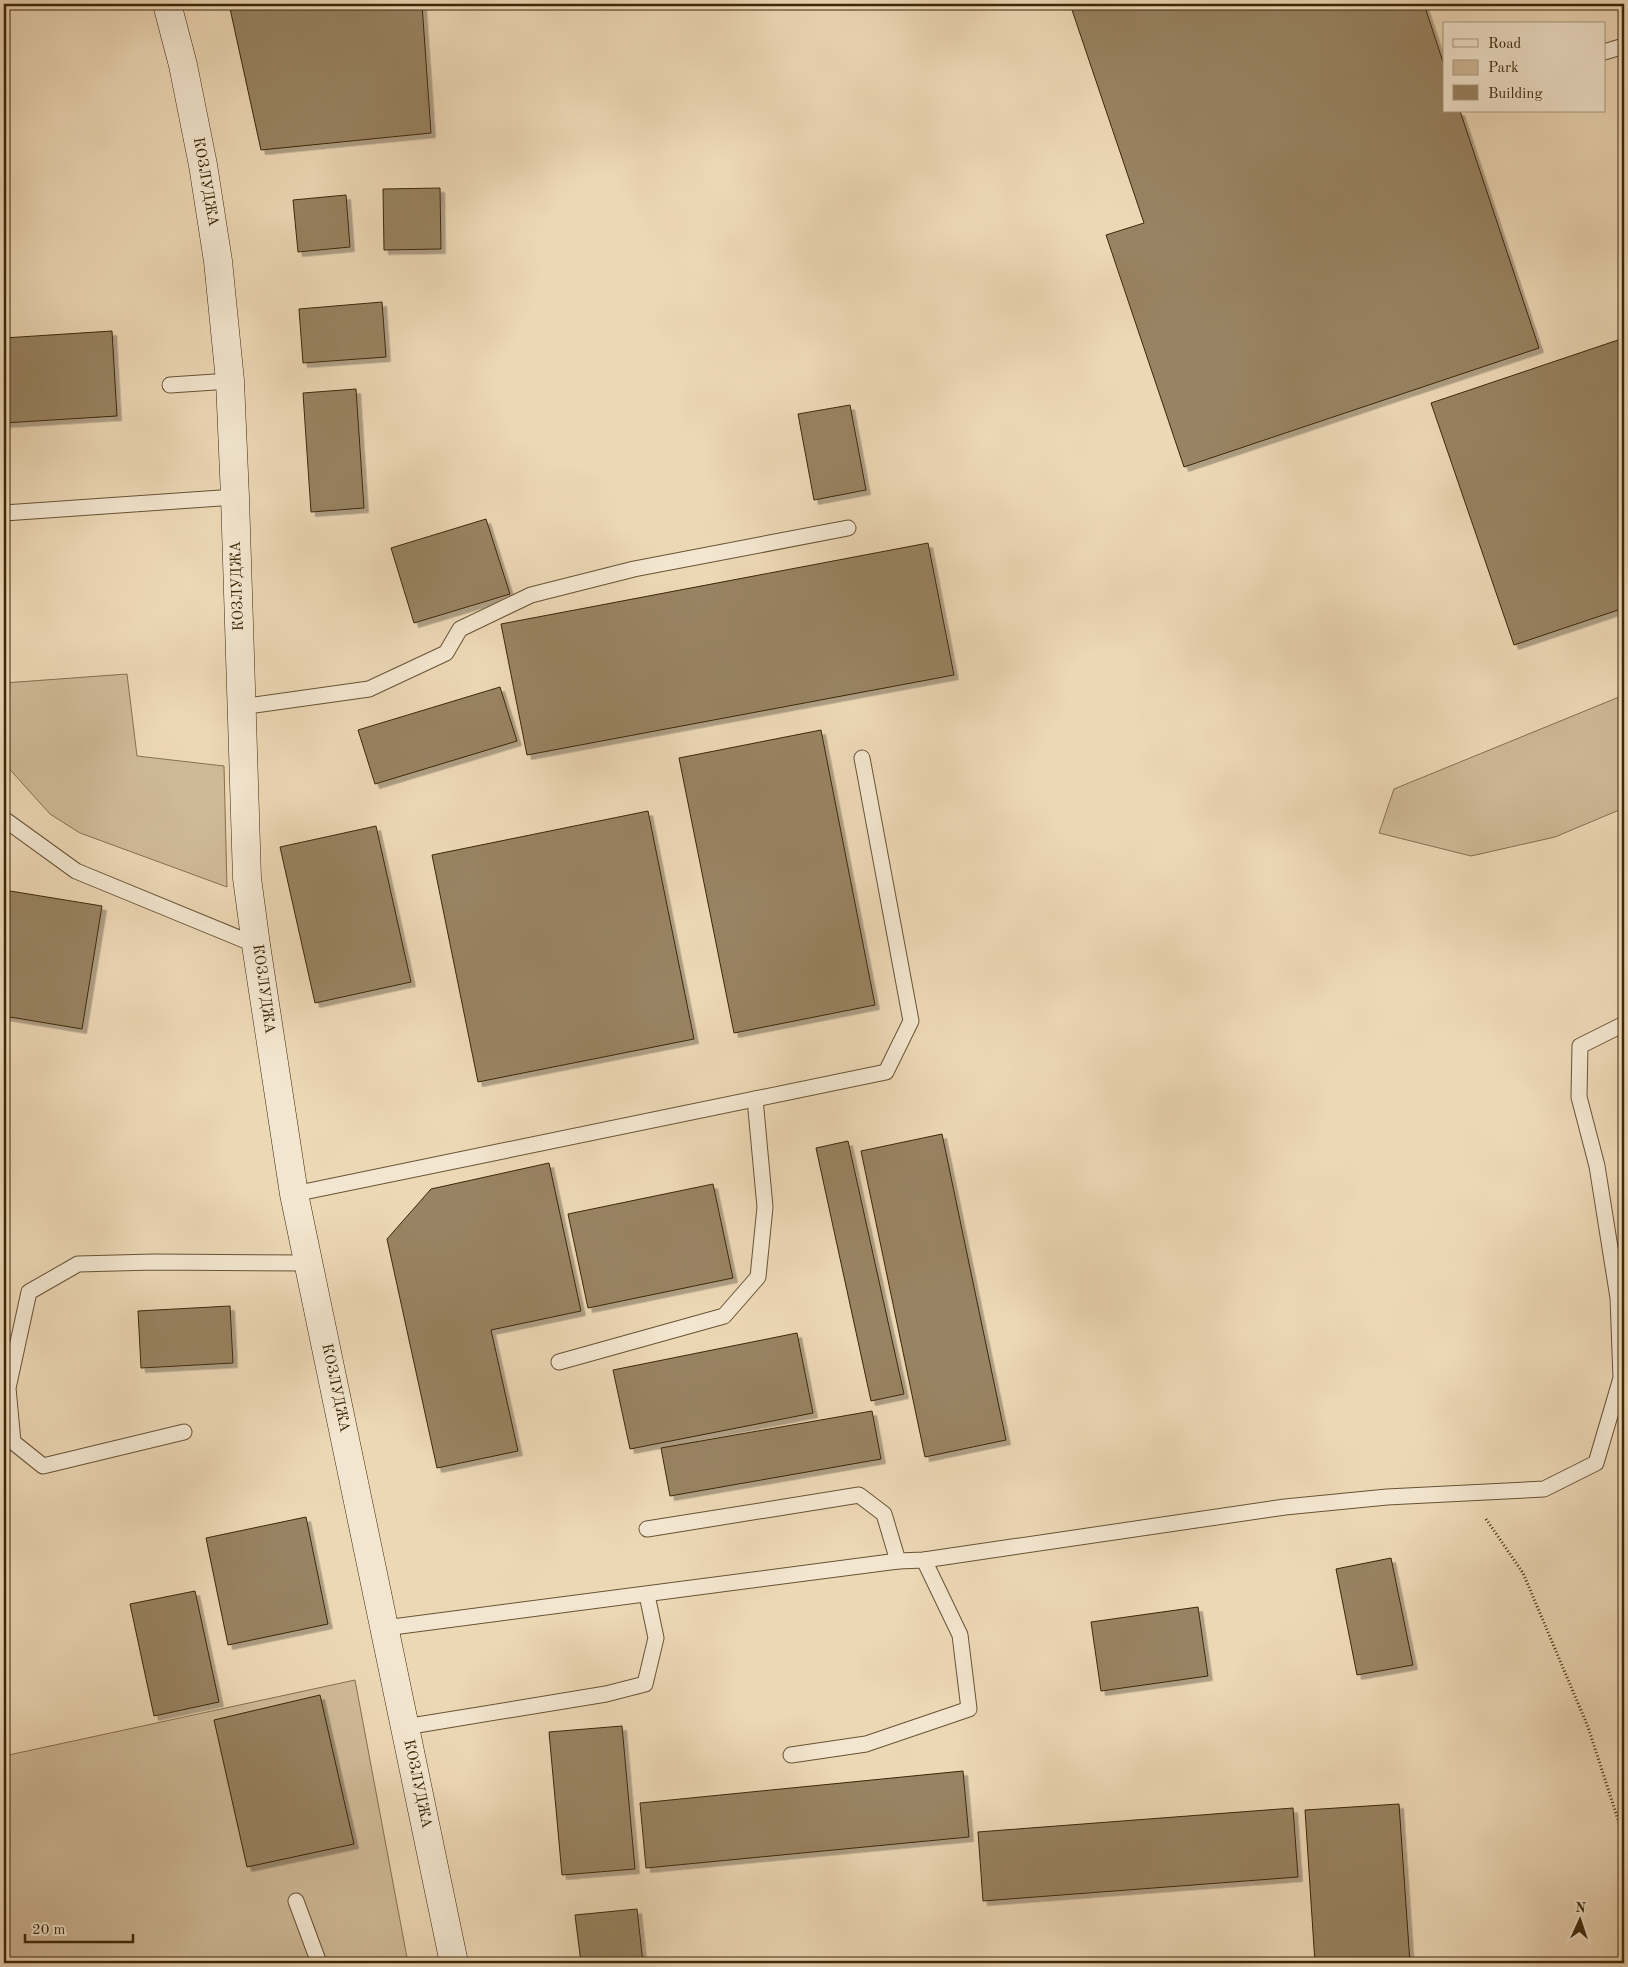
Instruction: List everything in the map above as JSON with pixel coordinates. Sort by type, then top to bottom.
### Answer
[{"type":"main road","name":"КОЗЛУДЖА","points":[[167,4],[183,65],[204,175],[218,260],[230,381],[247,878],[256,945],[294,1194],[454,1963]]},
{"type":"lane","points":[[1606,51],[1624,46]]},
{"type":"lane","points":[[170,385],[230,381]]},
{"type":"lane","points":[[4,513],[235,497]]},
{"type":"lane","points":[[241,706],[369,689],[446,653],[460,629],[531,596],[634,569],[848,528]]},
{"type":"lane","points":[[294,1194],[886,1072],[910,1021],[862,758]]},
{"type":"lane","points":[[4,818],[76,871],[256,945]]},
{"type":"lane","points":[[385,1628],[898,1561],[924,1560],[1285,1507],[1387,1497],[1544,1489],[1596,1463],[1621,1378],[1619,1308],[1597,1166],[1579,1097],[1580,1046],[1624,1024]]},
{"type":"lane","points":[[559,1362],[724,1316],[758,1277],[765,1207],[755,1099]]},
{"type":"lane","points":[[184,1432],[43,1466],[13,1442],[8,1388],[30,1292],[78,1264],[154,1262],[309,1263]]},
{"type":"lane","points":[[647,1529],[860,1495],[884,1514],[898,1561]]},
{"type":"lane","points":[[791,1755],[866,1744],[969,1709],[960,1635],[924,1560]]},
{"type":"lane","points":[[405,1727],[606,1694],[645,1684],[656,1638],[646,1595]]},
{"type":"lane","points":[[296,1901],[319,1963]]},
{"type":"path","points":[[1469,1493],[1523,1573],[1588,1727],[1624,1838]]},
{"type":"green space","points":[[127,674],[137,756],[224,766],[227,887],[80,833],[50,814],[4,763],[4,683]]},
{"type":"green space","points":[[1624,695],[1624,808],[1555,837],[1471,856],[1379,833],[1394,789]]},
{"type":"green space","points":[[355,1680],[408,1963],[7,1963],[4,1949],[4,1756]]},
{"type":"building","points":[[229,4],[422,4],[431,133],[261,150]]},
{"type":"building","points":[[1070,4],[1424,4],[1443,62],[1443,112],[1460,112],[1539,348],[1184,467],[1106,235],[1144,223]]},
{"type":"building","points":[[440,188],[441,249],[384,250],[383,189]]},
{"type":"building","points":[[346,195],[350,247],[298,252],[293,200]]},
{"type":"building","points":[[382,302],[386,357],[303,363],[299,309]]},
{"type":"building","points":[[112,331],[117,416],[4,423],[4,338]]},
{"type":"building","points":[[1624,338],[1624,608],[1514,645],[1431,403]]},
{"type":"building","points":[[356,389],[364,508],[311,512],[303,393]]},
{"type":"building","points":[[850,405],[866,490],[814,500],[798,414]]},
{"type":"building","points":[[486,519],[510,594],[414,623],[391,548]]},
{"type":"building","points":[[928,543],[954,675],[527,755],[501,624]]},
{"type":"building","points":[[500,687],[517,741],[375,784],[358,730]]},
{"type":"building","points":[[821,730],[875,1005],[734,1033],[679,758]]},
{"type":"building","points":[[648,811],[694,1039],[478,1082],[432,855]]},
{"type":"building","points":[[376,826],[411,982],[315,1003],[280,847]]},
{"type":"building","points":[[4,890],[102,906],[82,1029],[4,1016]]},
{"type":"building","points":[[942,1134],[1006,1440],[925,1457],[861,1151]]},
{"type":"building","points":[[848,1141],[904,1394],[871,1401],[816,1148]]},
{"type":"building","points":[[549,1163],[581,1311],[491,1330],[518,1451],[437,1468],[387,1239],[431,1189]]},
{"type":"building","points":[[713,1184],[733,1278],[588,1308],[568,1214]]},
{"type":"building","points":[[230,1306],[233,1363],[141,1368],[138,1311]]},
{"type":"building","points":[[797,1333],[813,1413],[630,1449],[613,1370]]},
{"type":"building","points":[[872,1411],[881,1459],[670,1496],[661,1448]]},
{"type":"building","points":[[306,1517],[328,1624],[228,1645],[206,1538]]},
{"type":"building","points":[[1391,1558],[1413,1665],[1357,1675],[1336,1569]]},
{"type":"building","points":[[195,1591],[219,1702],[154,1716],[130,1604]]},
{"type":"building","points":[[1198,1607],[1208,1676],[1101,1691],[1091,1622]]},
{"type":"building","points":[[320,1695],[354,1844],[247,1867],[214,1720]]},
{"type":"building","points":[[622,1726],[635,1869],[562,1875],[549,1732]]},
{"type":"building","points":[[963,1771],[969,1837],[646,1868],[640,1803]]},
{"type":"building","points":[[1399,1804],[1410,1963],[1315,1963],[1305,1810]]},
{"type":"building","points":[[1293,1808],[1298,1877],[983,1901],[978,1832]]},
{"type":"building","points":[[637,1909],[643,1963],[581,1963],[575,1915]]}]
